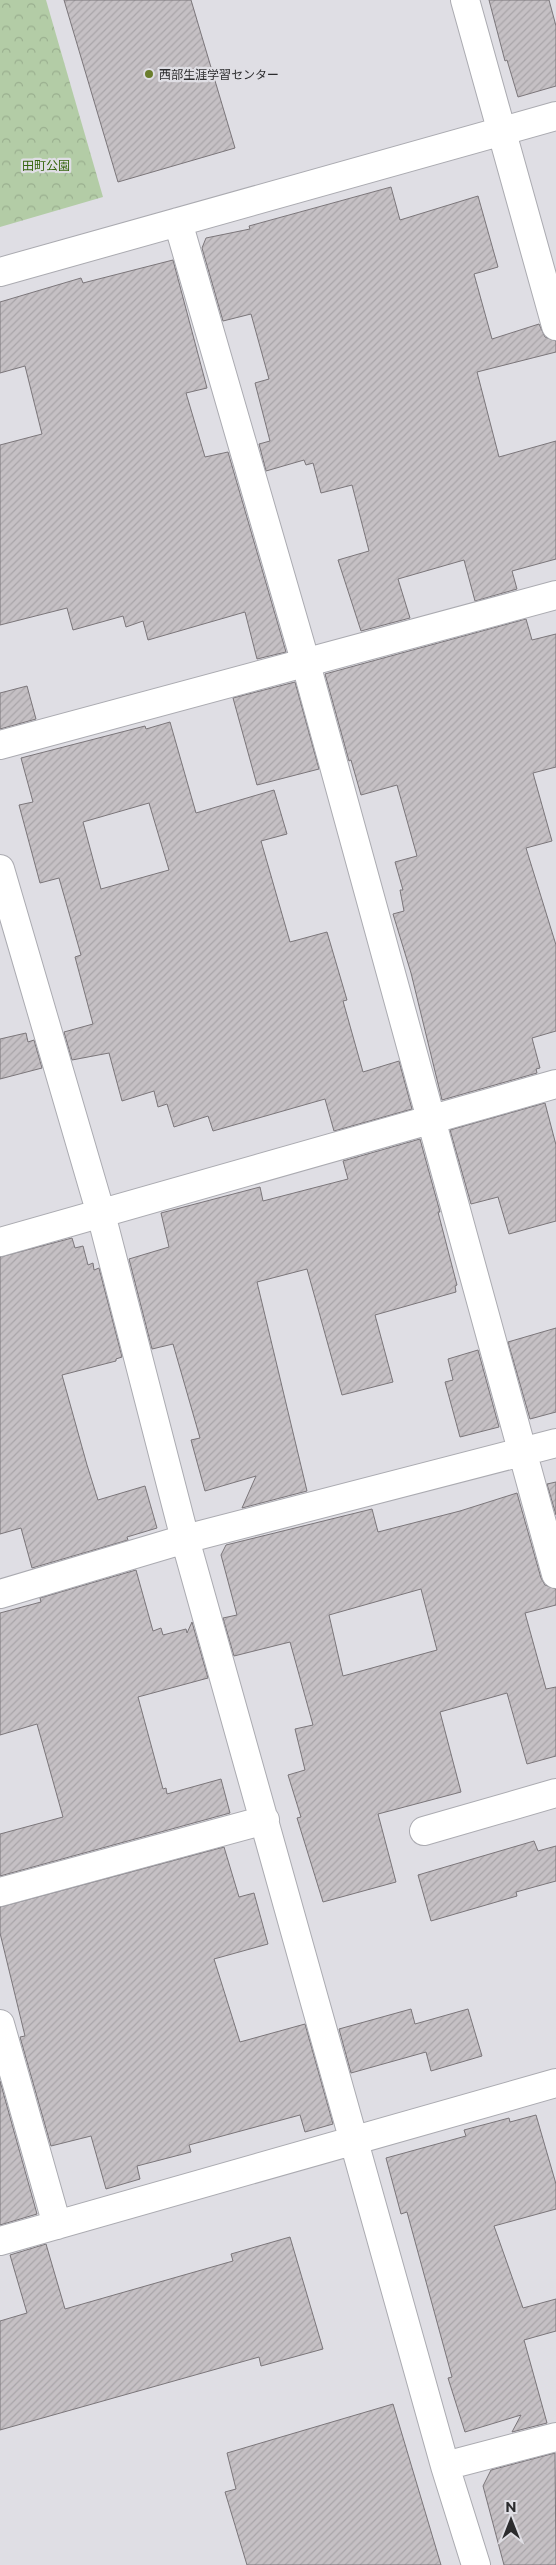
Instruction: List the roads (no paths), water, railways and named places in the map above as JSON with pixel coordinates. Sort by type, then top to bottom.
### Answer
[{"type":"street","points":[[465,0],[556,326]]},
{"type":"street","points":[[0,272],[556,116]]},
{"type":"street","points":[[178,222],[306,664],[556,1574]]},
{"type":"street","points":[[0,745],[306,664],[556,595]]},
{"type":"street","points":[[0,868],[101,1214],[185,1539],[356,2140],[446,2466],[476,2565]]},
{"type":"street","points":[[0,1242],[556,1084]]},
{"type":"street","points":[[0,1594],[185,1539],[556,1443]]},
{"type":"street","points":[[424,1831],[556,1793]]},
{"type":"street","points":[[0,1892],[265,1820]]},
{"type":"street","points":[[0,2024],[57,2225]]},
{"type":"street","points":[[0,2241],[556,2083]]},
{"type":"street","points":[[446,2466],[556,2437]]},
{"type":"place","name":"西部生涯学習センター","points":[[149,74]]},
{"type":"park label","name":"田町公園","points":[[46,165]]}]
